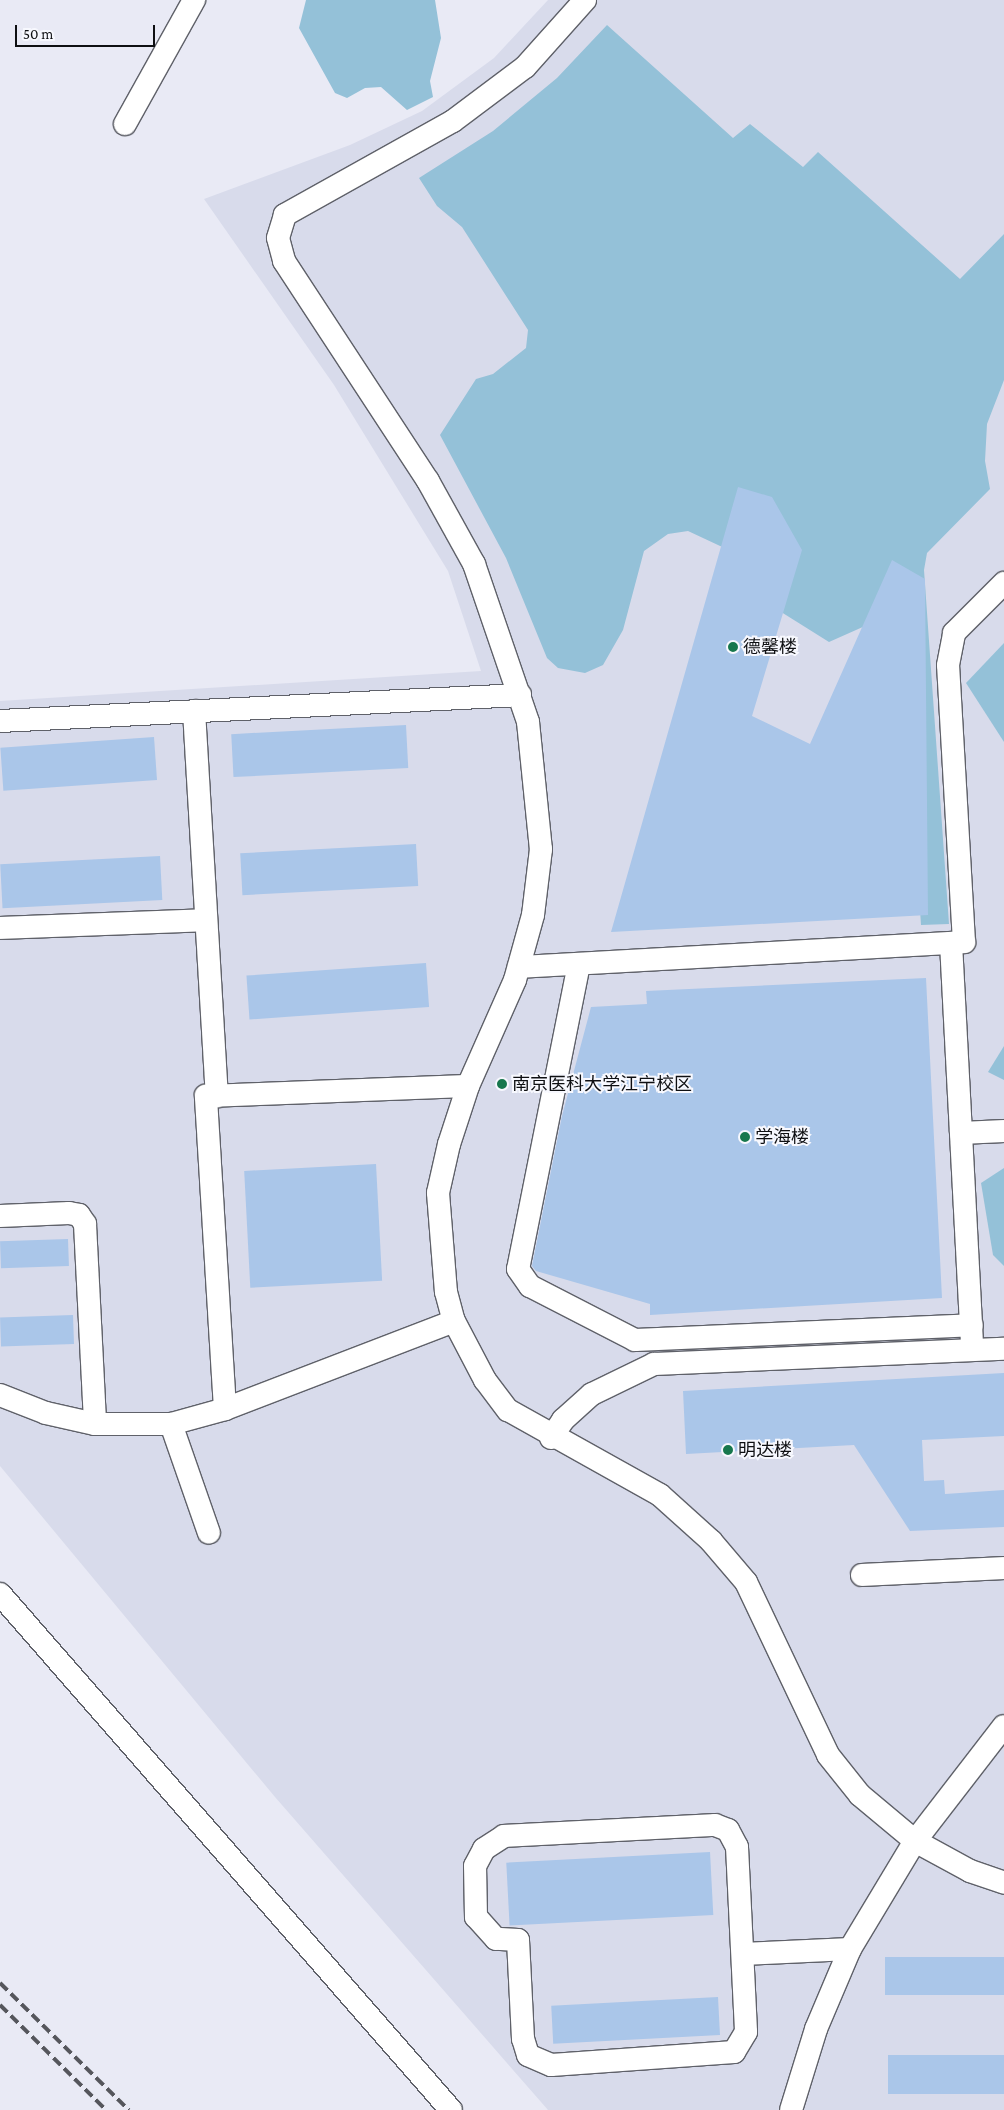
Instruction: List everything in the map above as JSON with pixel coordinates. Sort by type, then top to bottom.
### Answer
[{"type":"street","points":[[125,124],[194,0]]},
{"type":"street","points":[[585,0],[525,67],[453,121],[285,215],[278,238],[284,260],[428,480],[474,564],[520,695],[538,786],[541,849],[533,915],[518,967],[468,1086],[438,1193],[439,1250],[454,1321],[485,1380],[508,1410],[551,1438],[600,1458],[660,1495],[710,1540],[746,1582],[763,1613],[802,1706],[828,1755],[860,1795],[915,1841],[970,1871],[1004,1883]]},
{"type":"street","points":[[518,967],[964,942],[948,665],[954,633],[1004,584]]},
{"type":"street","points":[[0,720],[520,695]]},
{"type":"street","points":[[194,711],[217,1096]]},
{"type":"street","points":[[0,928],[206,920]]},
{"type":"street","points":[[951,943],[973,1351]]},
{"type":"street","points":[[578,964],[518,1269],[530,1286],[635,1340],[972,1325]]},
{"type":"street","points":[[225,1409],[206,1096],[468,1086]]},
{"type":"street","points":[[961,1132],[1004,1131]]},
{"type":"street","points":[[0,1216],[69,1213],[79,1215],[85,1224],[95,1424]]},
{"type":"street","points":[[0,1395],[46,1413],[95,1424],[171,1424],[225,1409],[454,1321]]},
{"type":"street","points":[[551,1438],[563,1420],[592,1394],[654,1364],[1004,1350]]},
{"type":"street","points":[[171,1424],[209,1533]]},
{"type":"street","points":[[862,1575],[1004,1568]]},
{"type":"street","points":[[0,1594],[451,2110]]},
{"type":"street","points":[[791,2110],[816,2029],[850,1948],[915,1841],[1004,1726]]},
{"type":"street","points":[[715,1825],[728,1830],[738,1847],[743,1954],[746,2032],[734,2052],[538,2062],[528,2055],[523,2039],[518,1940],[496,1939],[480,1926],[475,1866],[484,1849],[504,1836],[715,1825]]},
{"type":"street","points":[[743,1954],[850,1948]]},
{"type":"shaded area","name":"南京医科大学江宁校区","points":[[548,0],[1004,0],[1004,2110],[548,2110],[275,1797],[0,1466],[0,701],[481,671],[448,571],[334,385],[204,199],[350,145],[422,111],[494,58]]},
{"type":"water","points":[[306,0],[435,0],[441,38],[430,81],[433,97],[407,110],[381,87],[365,88],[347,98],[335,93],[299,28]]},
{"type":"water","points":[[607,25],[733,138],[750,124],[803,167],[818,152],[960,279],[1004,234],[1004,380],[987,424],[985,461],[990,489],[927,553],[924,570],[949,924],[921,925],[901,610],[829,642],[762,600],[767,568],[688,531],[668,534],[644,551],[623,630],[603,665],[585,673],[558,668],[547,658],[506,558],[440,435],[476,379],[493,374],[526,348],[528,330],[462,227],[437,206],[419,178],[493,131],[557,78]]},
{"type":"water","points":[[1004,643],[1004,742],[966,683]]},
{"type":"water","points":[[1004,1046],[1004,1080],[988,1072]]},
{"type":"water","points":[[1004,1168],[1004,1266],[993,1255],[981,1183]]},
{"type":"building","name":"德馨楼","points":[[738,487],[772,497],[802,550],[752,716],[810,744],[892,560],[925,579],[928,915],[611,932]]},
{"type":"building","points":[[406,725],[408,768],[233,777],[231,734]]},
{"type":"building","points":[[154,737],[157,780],[3,791],[0,748]]},
{"type":"building","points":[[416,844],[418,886],[242,895],[240,853]]},
{"type":"building","points":[[160,856],[162,900],[3,908],[0,864]]},
{"type":"building","points":[[426,963],[429,1007],[250,1019],[246,976]]},
{"type":"building","name":"学海楼","points":[[926,978],[942,1298],[650,1315],[650,1304],[536,1271],[532,1266],[562,1116],[591,1007],[647,1004],[646,991]]},
{"type":"building","points":[[376,1164],[382,1281],[250,1288],[244,1171]]},
{"type":"building","points":[[68,1239],[69,1266],[1,1268],[0,1241]]},
{"type":"building","points":[[73,1315],[74,1344],[1,1347],[0,1318]]},
{"type":"building","name":"明达楼","points":[[1004,1373],[1004,1436],[922,1440],[924,1481],[944,1480],[945,1494],[1004,1490],[1004,1527],[910,1531],[854,1445],[686,1454],[683,1391]]},
{"type":"building","points":[[710,1852],[713,1915],[510,1926],[506,1863]]},
{"type":"building","points":[[885,1957],[1004,1957],[1004,1995],[885,1995]]},
{"type":"building","points":[[718,1997],[720,2035],[553,2044],[551,2006]]},
{"type":"building","points":[[888,2055],[1004,2055],[1004,2094],[888,2094]]},
{"type":"railway","points":[[0,1983],[129,2110]]},
{"type":"railway","points":[[0,2005],[106,2110]]},
{"type":"place","name":"德馨楼","points":[[733,647]]},
{"type":"place","name":"南京医科大学江宁校区","points":[[502,1084]]},
{"type":"place","name":"学海楼","points":[[745,1137]]},
{"type":"place","name":"明达楼","points":[[728,1450]]}]
